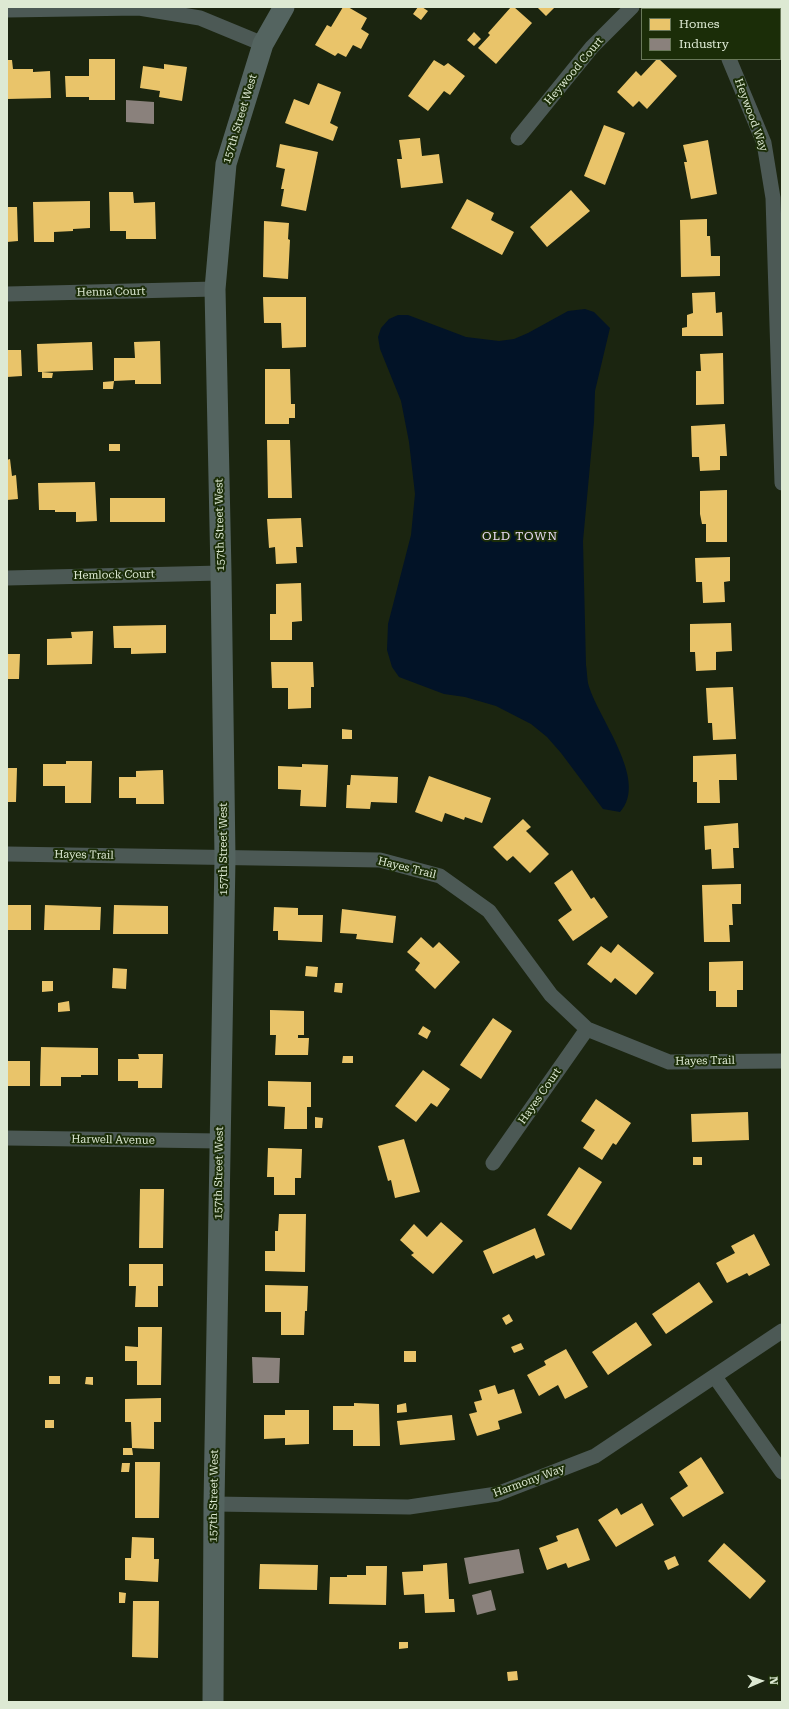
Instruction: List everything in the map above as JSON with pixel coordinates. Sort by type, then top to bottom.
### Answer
[{"type":"street","name":"157th Street West","points":[[213,1702],[214,1504],[225,858],[215,289],[226,164],[263,44],[284,7]]},
{"type":"street","name":"Heywood Court","points":[[518,138],[592,47],[632,7]]},
{"type":"street","points":[[7,10],[139,8],[200,18],[263,44]]},
{"type":"street","name":"Heywood Way","points":[[729,60],[764,143],[773,198],[781,406],[782,483]]},
{"type":"street","name":"Henna Court","points":[[7,294],[215,289]]},
{"type":"street","name":"Hemlock Court","points":[[7,578],[221,573]]},
{"type":"street","name":"Hayes Trail","points":[[7,854],[380,860],[440,876],[489,911],[551,995],[587,1029],[669,1062],[782,1060]]},
{"type":"street","name":"Hayes Court","points":[[493,1163],[587,1029]]},
{"type":"street","name":"Harwell Avenue","points":[[7,1138],[220,1141]]},
{"type":"street","name":"Harmony Way","points":[[214,1504],[409,1507],[497,1494],[595,1456],[782,1331]]},
{"type":"street","points":[[714,1377],[782,1472]]},
{"type":"water","points":[[585,309],[594,312],[610,328],[595,391],[594,422],[583,541],[586,665],[588,683],[593,697],[618,748],[625,766],[629,783],[628,799],[620,812],[603,809],[561,753],[547,737],[531,724],[496,706],[465,697],[444,694],[399,677],[392,667],[387,650],[388,624],[411,535],[415,494],[409,442],[401,401],[380,349],[378,337],[381,328],[389,319],[398,315],[408,315],[466,337],[499,341],[514,339],[528,333],[568,311]]},
{"type":"building: Homes","points":[[343,7],[348,7],[367,18],[361,29],[369,34],[361,49],[353,45],[346,57],[338,53],[335,56],[315,45],[327,25],[331,27]]},
{"type":"building: Homes","points":[[418,7],[422,7],[428,11],[421,20],[413,14]]},
{"type":"building: Homes","points":[[511,7],[514,7],[532,23],[496,64],[478,48],[490,35],[488,33]]},
{"type":"building: Homes","points":[[537,7],[555,7],[546,16]]},
{"type":"building: Homes","points":[[474,32],[481,39],[474,46],[467,40]]},
{"type":"building: Homes","points":[[89,59],[115,59],[115,100],[89,100],[89,97],[66,97],[65,76],[89,76]]},
{"type":"building: Homes","points":[[7,60],[12,60],[13,69],[33,69],[33,72],[50,71],[51,98],[7,99]]},
{"type":"building: Homes","points":[[434,60],[444,66],[448,63],[465,76],[450,95],[444,91],[428,111],[408,96]]},
{"type":"building: Homes","points":[[656,60],[660,60],[677,76],[647,109],[639,101],[633,107],[617,92],[636,71],[641,76]]},
{"type":"building: Homes","points":[[164,64],[187,67],[182,101],[159,97],[160,91],[140,88],[143,66],[164,69]]},
{"type":"building: Homes","points":[[318,83],[341,92],[330,123],[338,127],[333,141],[285,123],[294,99],[309,105]]},
{"type":"building: Homes","points":[[604,125],[625,133],[605,185],[584,176]]},
{"type":"building: Homes","points":[[420,138],[422,156],[439,154],[443,183],[401,188],[397,159],[402,159],[399,140]]},
{"type":"building: Homes","points":[[708,140],[717,194],[691,199],[684,162],[687,162],[683,145]]},
{"type":"building: Homes","points":[[280,144],[318,152],[306,211],[281,206],[284,189],[281,189],[285,169],[276,167]]},
{"type":"building: Homes","points":[[571,190],[590,211],[547,247],[530,227]]},
{"type":"building: Homes","points":[[109,192],[133,192],[134,203],[155,202],[156,239],[126,239],[126,231],[110,231]]},
{"type":"building: Homes","points":[[467,199],[494,213],[491,220],[514,232],[502,255],[451,228]]},
{"type":"building: Homes","points":[[90,201],[90,228],[54,232],[54,242],[34,242],[33,202]]},
{"type":"building: Homes","points":[[7,207],[17,207],[18,241],[7,242]]},
{"type":"building: Homes","points":[[707,219],[707,236],[710,236],[711,256],[720,256],[720,276],[681,277],[680,220]]},
{"type":"building: Homes","points":[[264,221],[289,223],[288,239],[290,240],[288,279],[263,277]]},
{"type":"building: Homes","points":[[715,292],[716,313],[722,312],[723,336],[682,336],[682,328],[687,327],[687,315],[693,313],[692,293]]},
{"type":"building: Homes","points":[[263,297],[306,297],[306,347],[282,348],[281,323],[264,323]]},
{"type":"building: Homes","points":[[160,341],[161,384],[135,384],[135,380],[114,381],[114,358],[135,358],[134,342]]},
{"type":"building: Homes","points":[[92,342],[93,370],[38,372],[37,344]]},
{"type":"building: Homes","points":[[7,350],[21,350],[22,376],[7,377]]},
{"type":"building: Homes","points":[[723,353],[724,404],[696,405],[696,371],[701,371],[700,354]]},
{"type":"building: Homes","points":[[265,369],[290,369],[291,404],[295,404],[295,418],[289,418],[289,424],[265,424]]},
{"type":"building: Homes","points":[[42,372],[53,373],[52,378],[42,378]]},
{"type":"building: Homes","points":[[114,381],[113,389],[103,389],[103,382]]},
{"type":"building: Homes","points":[[725,424],[727,456],[720,456],[720,470],[700,471],[699,457],[692,457],[691,426]]},
{"type":"building: Homes","points":[[267,440],[290,440],[292,498],[268,498]]},
{"type":"building: Homes","points":[[109,444],[120,444],[120,451],[109,451]]},
{"type":"building: Homes","points":[[10,459],[12,476],[16,475],[18,499],[7,500],[7,460]]},
{"type":"building: Homes","points":[[95,482],[97,521],[76,522],[76,512],[39,510],[38,483]]},
{"type":"building: Homes","points":[[727,490],[727,542],[706,542],[706,524],[702,524],[700,514],[700,491]]},
{"type":"building: Homes","points":[[110,498],[165,498],[165,522],[110,522]]},
{"type":"building: Homes","points":[[301,518],[303,547],[296,547],[297,563],[276,564],[275,547],[269,548],[267,519]]},
{"type":"building: Homes","points":[[730,557],[730,581],[724,582],[725,602],[703,603],[702,582],[696,582],[695,558]]},
{"type":"building: Homes","points":[[301,583],[302,621],[292,622],[292,640],[270,640],[270,614],[276,614],[276,584]]},
{"type":"building: Homes","points":[[731,623],[732,651],[716,652],[716,670],[696,671],[695,652],[690,652],[690,624]]},
{"type":"building: Homes","points":[[166,625],[166,653],[131,654],[131,648],[114,648],[113,626]]},
{"type":"building: Homes","points":[[93,631],[92,664],[47,665],[47,639],[72,638],[71,632]]},
{"type":"building: Homes","points":[[7,654],[20,654],[19,679],[7,679]]},
{"type":"building: Homes","points":[[271,662],[313,662],[314,687],[311,687],[311,708],[288,709],[288,688],[272,688]]},
{"type":"building: Homes","points":[[733,687],[736,739],[713,740],[712,723],[708,723],[706,688]]},
{"type":"building: Homes","points":[[342,729],[352,730],[352,739],[342,739]]},
{"type":"building: Homes","points":[[736,754],[737,780],[719,780],[720,803],[697,803],[697,782],[693,782],[693,756]]},
{"type":"building: Homes","points":[[66,761],[92,761],[91,803],[65,803],[65,786],[43,786],[43,764],[66,764]]},
{"type":"building: Homes","points":[[302,764],[328,765],[326,807],[300,806],[301,790],[278,789],[278,766],[302,767]]},
{"type":"building: Homes","points":[[7,768],[17,768],[16,802],[7,802]]},
{"type":"building: Homes","points":[[163,770],[164,804],[136,804],[136,798],[119,798],[119,777],[136,777],[136,771]]},
{"type":"building: Homes","points":[[351,775],[398,777],[397,803],[371,802],[370,809],[346,808],[347,785],[350,785]]},
{"type":"building: Homes","points":[[429,776],[491,798],[482,823],[465,817],[464,820],[445,813],[442,822],[415,812]]},
{"type":"building: Homes","points":[[523,819],[531,827],[526,831],[549,854],[530,873],[513,856],[507,861],[493,847]]},
{"type":"building: Homes","points":[[738,823],[739,848],[733,848],[734,868],[712,869],[711,849],[705,850],[704,826]]},
{"type":"building: Homes","points":[[572,870],[591,899],[594,897],[608,917],[573,941],[558,920],[572,910],[554,883]]},
{"type":"building: Homes","points":[[741,884],[741,904],[732,904],[733,925],[729,925],[730,942],[704,942],[702,885]]},
{"type":"building: Homes","points":[[7,905],[31,905],[31,930],[7,930]]},
{"type":"building: Homes","points":[[45,905],[101,907],[100,930],[44,930]]},
{"type":"building: Homes","points":[[114,905],[168,906],[168,934],[113,934]]},
{"type":"building: Homes","points":[[274,907],[298,908],[298,915],[323,915],[322,942],[278,940],[278,931],[273,931]]},
{"type":"building: Homes","points":[[342,909],[396,916],[393,943],[356,939],[357,934],[340,933]]},
{"type":"building: Homes","points":[[421,937],[433,948],[439,942],[460,962],[435,989],[415,970],[420,963],[407,952]]},
{"type":"building: Homes","points":[[618,944],[654,973],[636,995],[615,978],[611,983],[587,964],[601,946],[611,953]]},
{"type":"building: Homes","points":[[743,961],[743,990],[737,990],[737,1007],[716,1007],[716,991],[709,991],[709,962]]},
{"type":"building: Homes","points":[[306,966],[318,967],[317,977],[305,976]]},
{"type":"building: Homes","points":[[113,968],[127,969],[126,989],[112,988]]},
{"type":"building: Homes","points":[[42,981],[53,981],[53,991],[42,992]]},
{"type":"building: Homes","points":[[335,983],[343,983],[342,993],[334,992]]},
{"type":"building: Homes","points":[[69,1001],[70,1011],[58,1012],[58,1003]]},
{"type":"building: Homes","points":[[270,1010],[304,1011],[304,1035],[298,1035],[298,1038],[309,1038],[308,1055],[275,1055],[276,1035],[270,1035]]},
{"type":"building: Homes","points":[[493,1018],[512,1031],[481,1079],[460,1065]]},
{"type":"building: Homes","points":[[423,1026],[431,1031],[427,1039],[418,1034]]},
{"type":"building: Homes","points":[[41,1047],[98,1048],[98,1075],[61,1077],[61,1086],[40,1086]]},
{"type":"building: Homes","points":[[138,1054],[163,1054],[162,1088],[138,1088],[138,1081],[118,1081],[118,1059],[139,1059]]},
{"type":"building: Homes","points":[[343,1056],[353,1056],[353,1063],[342,1063]]},
{"type":"building: Homes","points":[[7,1061],[30,1061],[30,1086],[7,1086]]},
{"type":"building: Homes","points":[[423,1070],[450,1089],[437,1107],[431,1103],[416,1122],[395,1106]]},
{"type":"building: Homes","points":[[268,1081],[311,1082],[311,1107],[307,1107],[307,1129],[284,1129],[285,1107],[268,1106]]},
{"type":"building: Homes","points":[[596,1099],[631,1123],[616,1145],[613,1143],[602,1160],[583,1148],[595,1130],[581,1121]]},
{"type":"building: Homes","points":[[748,1112],[749,1140],[692,1142],[691,1114]]},
{"type":"building: Homes","points":[[315,1117],[323,1118],[322,1128],[315,1128]]},
{"type":"building: Homes","points":[[404,1139],[420,1192],[395,1198],[391,1180],[388,1181],[378,1146]]},
{"type":"building: Homes","points":[[268,1148],[302,1149],[301,1178],[295,1178],[295,1195],[274,1195],[274,1177],[267,1177]]},
{"type":"building: Homes","points":[[693,1157],[702,1157],[702,1165],[693,1165]]},
{"type":"building: Homes","points":[[579,1167],[602,1182],[571,1230],[547,1215]]},
{"type":"building: Homes","points":[[140,1189],[164,1189],[163,1248],[139,1248]]},
{"type":"building: Homes","points":[[279,1214],[306,1214],[305,1272],[265,1271],[265,1251],[275,1251],[275,1231],[278,1231]]},
{"type":"building: Homes","points":[[441,1222],[463,1241],[433,1274],[411,1255],[414,1253],[400,1240],[414,1224],[427,1237]]},
{"type":"building: Homes","points":[[535,1228],[545,1255],[536,1259],[534,1255],[493,1274],[483,1251]]},
{"type":"building: Homes","points":[[754,1234],[770,1265],[749,1276],[747,1273],[727,1283],[716,1263],[735,1253],[731,1246]]},
{"type":"building: Homes","points":[[129,1264],[163,1264],[163,1286],[158,1286],[158,1307],[135,1307],[136,1286],[129,1286]]},
{"type":"building: Homes","points":[[699,1282],[713,1302],[666,1334],[652,1314]]},
{"type":"building: Homes","points":[[265,1285],[308,1286],[304,1335],[281,1335],[281,1312],[265,1312]]},
{"type":"building: Homes","points":[[509,1314],[513,1321],[506,1325],[502,1318]]},
{"type":"building: Homes","points":[[636,1322],[652,1345],[608,1375],[592,1352]]},
{"type":"building: Homes","points":[[138,1327],[162,1327],[161,1385],[137,1385],[137,1361],[125,1361],[125,1346],[138,1347]]},
{"type":"building: Homes","points":[[521,1343],[524,1349],[514,1353],[511,1347]]},
{"type":"building: Homes","points":[[566,1349],[588,1387],[565,1399],[558,1385],[539,1396],[527,1375],[546,1365],[544,1361]]},
{"type":"building: Homes","points":[[404,1351],[416,1351],[416,1362],[404,1362]]},
{"type":"building: Homes","points":[[49,1376],[60,1376],[60,1384],[49,1384]]},
{"type":"building: Homes","points":[[86,1377],[93,1377],[93,1385],[85,1384]]},
{"type":"building: Homes","points":[[495,1385],[498,1394],[514,1389],[522,1413],[498,1421],[500,1429],[477,1436],[469,1414],[477,1412],[474,1402],[482,1400],[479,1390]]},
{"type":"building: Homes","points":[[161,1398],[161,1422],[154,1422],[154,1449],[132,1448],[131,1422],[125,1422],[125,1399]]},
{"type":"building: Homes","points":[[354,1403],[379,1404],[380,1446],[353,1446],[353,1430],[333,1430],[333,1406],[354,1406]]},
{"type":"building: Homes","points":[[406,1403],[407,1412],[397,1413],[397,1405]]},
{"type":"building: Homes","points":[[285,1410],[309,1410],[309,1444],[285,1445],[285,1438],[264,1439],[264,1415],[285,1415]]},
{"type":"building: Homes","points":[[452,1415],[455,1440],[400,1445],[397,1421]]},
{"type":"building: Homes","points":[[45,1420],[54,1420],[54,1428],[45,1428]]},
{"type":"building: Homes","points":[[123,1448],[132,1448],[133,1455],[123,1455]]},
{"type":"building: Homes","points":[[701,1457],[724,1493],[683,1517],[670,1498],[688,1486],[679,1472]]},
{"type":"building: Homes","points":[[135,1462],[160,1462],[159,1518],[135,1518]]},
{"type":"building: Homes","points":[[122,1463],[130,1463],[129,1472],[121,1472]]},
{"type":"building: Homes","points":[[642,1503],[654,1525],[616,1547],[598,1520],[617,1508],[621,1515]]},
{"type":"building: Homes","points":[[578,1528],[590,1560],[568,1568],[566,1563],[547,1570],[539,1548],[558,1541],[556,1536]]},
{"type":"building: Homes","points":[[132,1537],[154,1538],[154,1559],[159,1559],[158,1582],[125,1580],[125,1558],[131,1558]]},
{"type":"building: Homes","points":[[724,1543],[766,1581],[750,1599],[708,1561]]},
{"type":"building: Homes","points":[[675,1556],[679,1565],[668,1570],[664,1561]]},
{"type":"building: Homes","points":[[447,1563],[449,1599],[454,1599],[455,1612],[425,1613],[424,1594],[404,1595],[402,1572],[423,1571],[423,1565]]},
{"type":"building: Homes","points":[[260,1564],[318,1565],[317,1590],[259,1589]]},
{"type":"building: Homes","points":[[366,1566],[387,1566],[386,1605],[329,1604],[330,1577],[366,1575]]},
{"type":"building: Homes","points":[[119,1592],[126,1593],[125,1603],[119,1603]]},
{"type":"building: Homes","points":[[133,1601],[159,1601],[158,1658],[132,1657]]},
{"type":"building: Homes","points":[[399,1642],[408,1642],[408,1648],[399,1649]]},
{"type":"building: Homes","points":[[517,1671],[518,1680],[508,1681],[507,1672]]},
{"type":"building: Industry","points":[[126,100],[154,102],[154,124],[126,122]]},
{"type":"building: Industry","points":[[252,1357],[280,1358],[279,1383],[253,1383]]},
{"type":"building: Industry","points":[[519,1549],[524,1573],[469,1584],[464,1558]]},
{"type":"building: Industry","points":[[491,1590],[496,1610],[477,1615],[472,1595]]},
{"type":"district","name":"OLD TOWN","points":[[520,536]]}]
